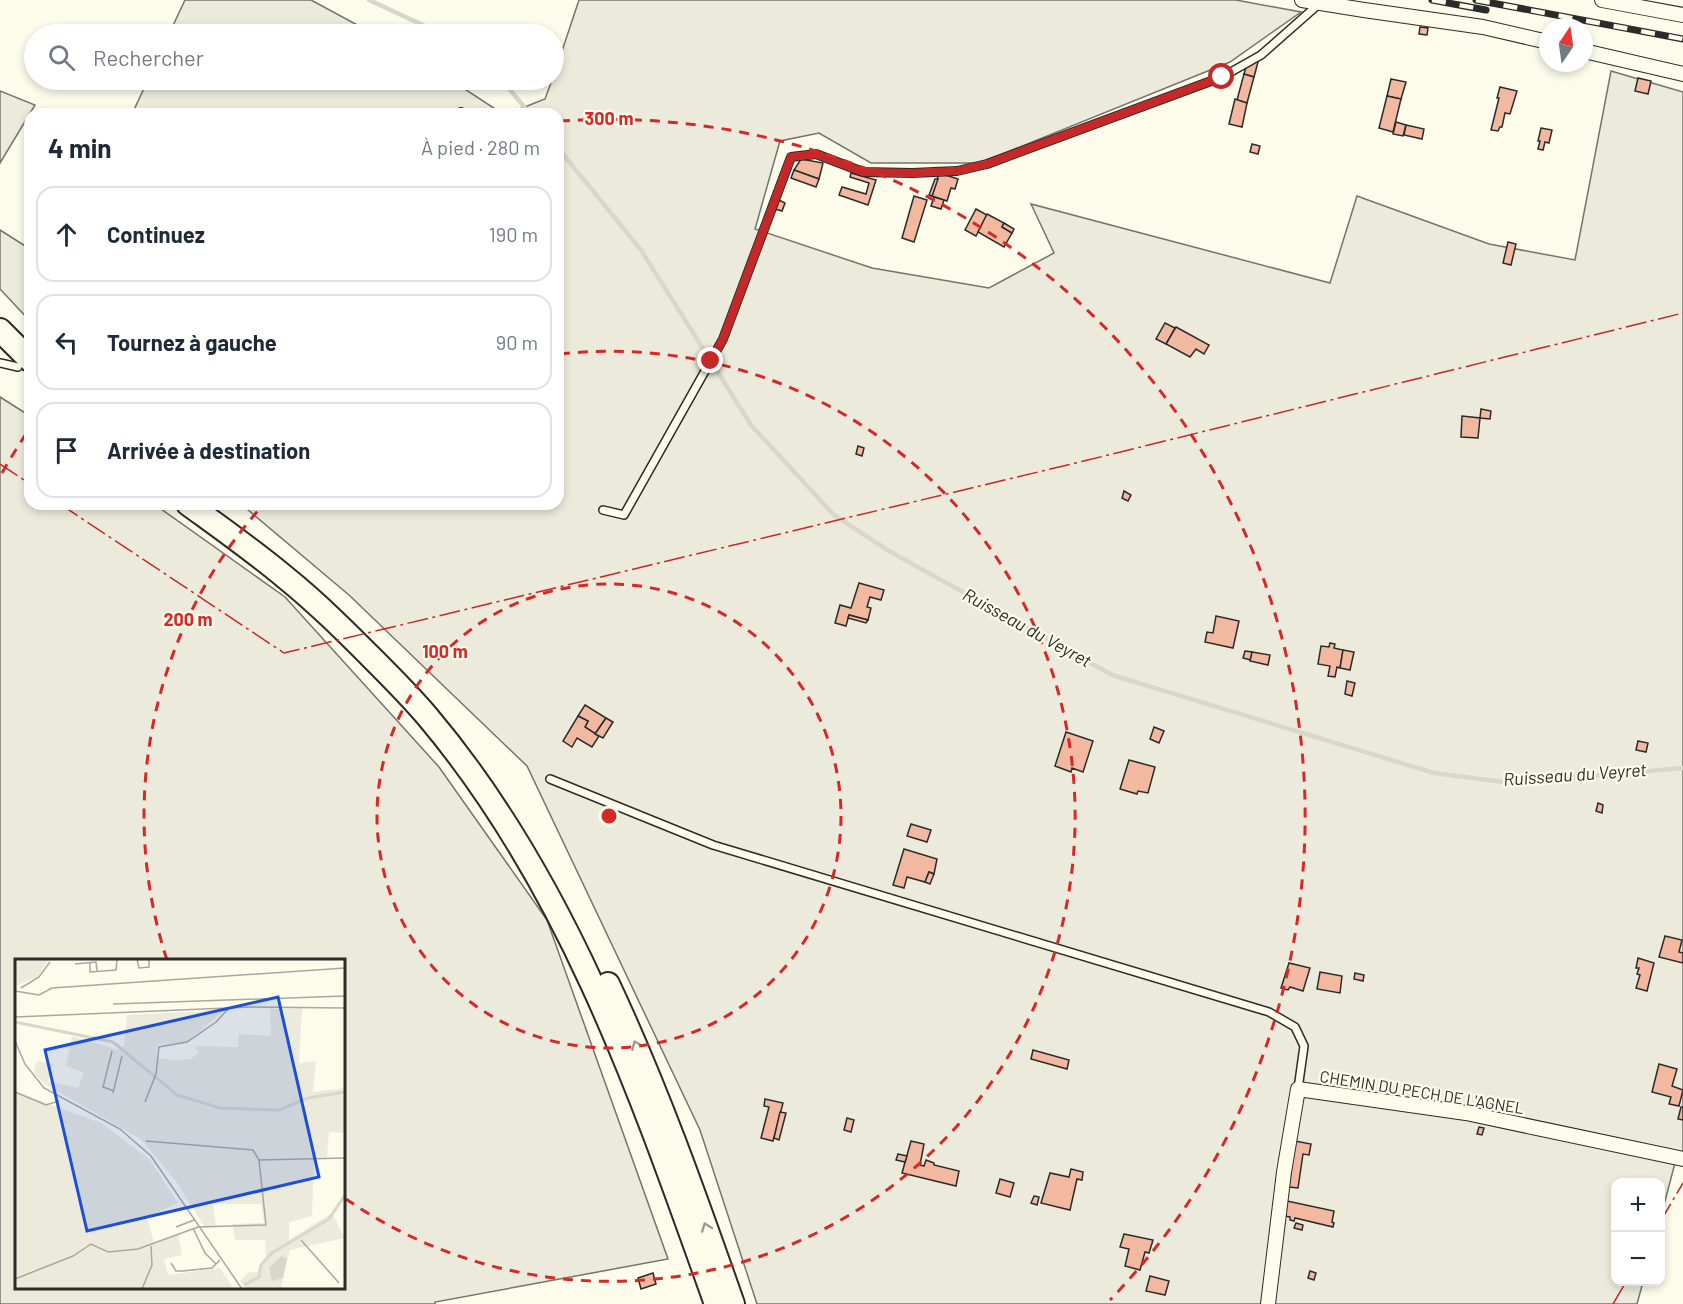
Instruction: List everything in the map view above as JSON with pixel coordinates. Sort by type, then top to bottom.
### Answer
[{"type":"main road","points":[[0,330],[19,367]]},
{"type":"main road","points":[[0,349],[19,367]]},
{"type":"main road","points":[[196,510],[286,578],[343,629],[426,715],[460,757],[492,803],[545,889],[584,966],[651,1123],[716,1304]]},
{"type":"main road","points":[[216,510],[296,572],[389,656],[464,742],[510,806],[576,920],[629,1028],[684,1167],[733,1304]]},
{"type":"street","points":[[1302,0],[1483,27],[1539,40]]},
{"type":"street","points":[[1602,0],[1683,15]]},
{"type":"street","points":[[1593,53],[1683,74]]},
{"type":"street","name":"CHEMIN DU PECH DE L'AGNEL","points":[[1268,1304],[1284,1172],[1298,1089],[1466,1113],[1683,1159]]},
{"type":"lane","points":[[603,510],[624,515],[723,339],[791,157],[816,154],[863,172],[957,171],[987,164],[1222,77],[1261,55],[1320,3]]},
{"type":"lane","points":[[550,778],[712,845],[1269,1012],[1295,1027],[1304,1046],[1298,1089]]},
{"type":"shaded area","points":[[185,0],[311,0],[355,24],[174,24]]},
{"type":"shaded area","points":[[579,0],[1236,0],[1301,12],[1230,62],[980,163],[871,163],[819,133],[780,141],[755,229],[872,268],[989,288],[1054,253],[1031,204],[1330,283],[1357,196],[1489,244],[1575,260],[1611,71],[1683,92],[1683,1164],[1675,1163],[1665,1201],[1665,1178],[1611,1178],[1611,1286],[1642,1286],[1637,1304],[757,1304],[700,1130],[527,766],[349,595],[248,510],[564,510],[564,108],[522,108],[545,99],[548,90],[564,90],[564,45]]},
{"type":"shaded area","points":[[143,90],[466,90],[494,108],[135,108]]},
{"type":"shaded area","points":[[0,91],[35,105],[33,108],[24,108],[24,123],[0,163]]},
{"type":"shaded area","points":[[0,230],[24,245],[24,315],[0,289]]},
{"type":"shaded area","points":[[0,397],[24,412],[24,510],[162,510],[285,597],[439,767],[547,920],[668,1259],[435,1302],[435,1304],[0,1304]]},
{"type":"building","points":[[1420,27],[1428,28],[1427,35],[1419,34]]},
{"type":"building","points":[[1255,61],[1258,62],[1254,77],[1244,74],[1246,67]]},
{"type":"building","points":[[1244,74],[1254,77],[1247,103],[1237,100]]},
{"type":"building","points":[[1638,78],[1651,81],[1648,94],[1635,91]]},
{"type":"building","points":[[1391,79],[1406,82],[1401,99],[1387,96]]},
{"type":"building","points":[[1500,87],[1517,91],[1510,114],[1505,113],[1502,127],[1498,131],[1491,130]]},
{"type":"building","points":[[1387,96],[1401,99],[1393,132],[1379,128]]},
{"type":"building","points":[[1235,99],[1247,103],[1242,127],[1229,124]]},
{"type":"building","points":[[1396,122],[1406,125],[1403,136],[1393,134]]},
{"type":"building","points":[[1406,125],[1424,129],[1422,139],[1404,135]]},
{"type":"building","points":[[1541,128],[1552,130],[1549,143],[1545,142],[1543,150],[1538,149]]},
{"type":"building","points":[[1252,144],[1260,146],[1258,154],[1250,152]]},
{"type":"building","points":[[801,159],[823,163],[819,179],[794,170]]},
{"type":"building","points":[[794,170],[819,179],[816,187],[791,178]]},
{"type":"building","points":[[851,173],[876,180],[868,205],[839,195],[842,187],[866,194],[869,183],[850,177]]},
{"type":"building","points":[[939,173],[958,179],[955,189],[951,188],[947,201],[932,196]]},
{"type":"building","points":[[935,179],[938,179],[932,196],[929,195]]},
{"type":"building","points":[[914,196],[927,200],[914,242],[902,238]]},
{"type":"building","points":[[934,197],[944,200],[941,209],[931,206]]},
{"type":"building","points":[[779,200],[785,203],[782,211],[775,209]]},
{"type":"building","points":[[976,209],[987,215],[976,236],[965,230]]},
{"type":"building","points":[[987,214],[1004,223],[1002,227],[1012,233],[1004,247],[978,232]]},
{"type":"building","points":[[1004,223],[1014,229],[1012,233],[1002,227]]},
{"type":"building","points":[[1508,242],[1516,244],[1511,265],[1503,263]]},
{"type":"building","points":[[1165,323],[1175,328],[1166,344],[1156,339]]},
{"type":"building","points":[[1176,327],[1209,345],[1204,354],[1196,349],[1190,357],[1166,344]]},
{"type":"building","points":[[1481,409],[1491,411],[1490,419],[1480,418]]},
{"type":"building","points":[[1462,416],[1480,418],[1478,438],[1461,437]]},
{"type":"building","points":[[858,446],[864,448],[862,456],[856,454]]},
{"type":"building","points":[[1124,491],[1131,495],[1128,501],[1122,498]]},
{"type":"building","points":[[859,583],[884,590],[881,600],[870,597],[867,607],[871,608],[868,620],[849,615],[846,626],[835,623],[840,605],[851,608]]},
{"type":"building","points":[[849,615],[868,620],[866,623],[848,618]]},
{"type":"building","points":[[1216,616],[1239,621],[1233,648],[1205,642],[1207,632],[1213,633]]},
{"type":"building","points":[[1330,643],[1335,644],[1334,648],[1343,650],[1340,668],[1337,667],[1335,677],[1328,676],[1330,666],[1318,664],[1321,646],[1329,647]]},
{"type":"building","points":[[1343,650],[1354,652],[1350,670],[1340,668]]},
{"type":"building","points":[[1245,651],[1252,652],[1251,660],[1243,658]]},
{"type":"building","points":[[1252,652],[1270,655],[1268,665],[1250,661]]},
{"type":"building","points":[[1347,681],[1355,683],[1352,696],[1345,694]]},
{"type":"building","points":[[585,705],[606,718],[595,734],[585,727],[588,721],[578,716]]},
{"type":"building","points":[[578,716],[588,721],[585,727],[599,736],[592,747],[577,738],[572,747],[563,741]]},
{"type":"building","points":[[606,718],[613,722],[603,738],[595,734]]},
{"type":"building","points":[[1154,727],[1164,731],[1159,743],[1150,739]]},
{"type":"building","points":[[1066,732],[1093,741],[1083,772],[1072,768],[1071,772],[1055,766]]},
{"type":"building","points":[[1638,741],[1648,743],[1646,752],[1636,750]]},
{"type":"building","points":[[1129,760],[1155,767],[1148,793],[1138,791],[1137,794],[1120,789]]},
{"type":"building","points":[[1598,803],[1603,805],[1602,813],[1596,811]]},
{"type":"building","points":[[911,824],[931,830],[927,842],[907,836]]},
{"type":"building","points":[[904,849],[937,859],[934,874],[929,872],[925,882],[907,877],[904,888],[893,885]]},
{"type":"building","points":[[929,872],[934,874],[930,884],[925,882]]},
{"type":"building","points":[[1665,936],[1682,940],[1679,952],[1683,953],[1683,963],[1659,957]]},
{"type":"building","points":[[1638,958],[1654,963],[1647,991],[1636,988],[1640,975],[1637,974],[1639,968],[1636,968]]},
{"type":"building","points":[[1289,963],[1310,968],[1303,991],[1290,987],[1288,990],[1281,988]]},
{"type":"building","points":[[1320,972],[1342,976],[1340,993],[1317,989]]},
{"type":"building","points":[[1355,973],[1364,975],[1363,981],[1354,979]]},
{"type":"building","points":[[1033,1050],[1069,1060],[1067,1069],[1031,1059]]},
{"type":"building","points":[[1659,1064],[1677,1069],[1672,1086],[1683,1090],[1679,1106],[1669,1104],[1671,1097],[1652,1092]]},
{"type":"building","points":[[765,1099],[783,1103],[773,1141],[761,1138],[769,1107],[764,1106]]},
{"type":"building","points":[[1681,1107],[1683,1107],[1683,1120],[1678,1119]]},
{"type":"building","points":[[780,1112],[786,1113],[779,1140],[774,1138]]},
{"type":"building","points":[[847,1118],[854,1120],[851,1132],[844,1130]]},
{"type":"building","points":[[1479,1127],[1484,1128],[1482,1135],[1477,1134]]},
{"type":"building","points":[[911,1141],[924,1144],[920,1165],[924,1166],[926,1160],[934,1165],[959,1171],[956,1186],[902,1173]]},
{"type":"building","points":[[1295,1141],[1311,1144],[1309,1155],[1303,1154],[1298,1188],[1289,1187]]},
{"type":"building","points":[[898,1154],[907,1156],[905,1162],[896,1160]]},
{"type":"building","points":[[1071,1169],[1083,1172],[1082,1180],[1077,1179],[1070,1210],[1041,1203],[1050,1173],[1069,1177]]},
{"type":"building","points":[[1000,1179],[1014,1183],[1010,1197],[996,1193]]},
{"type":"building","points":[[1034,1196],[1039,1197],[1037,1205],[1031,1203]]},
{"type":"building","points":[[1287,1201],[1334,1211],[1333,1227],[1295,1218],[1294,1221],[1290,1220],[1290,1217],[1284,1216]]},
{"type":"building","points":[[1296,1223],[1303,1225],[1302,1230],[1294,1228]]},
{"type":"building","points":[[1124,1234],[1153,1240],[1149,1253],[1145,1252],[1140,1270],[1125,1266],[1129,1249],[1120,1247]]},
{"type":"building","points":[[1310,1271],[1316,1273],[1314,1280],[1308,1278]]},
{"type":"building","points":[[653,1273],[656,1284],[641,1289],[638,1278]]},
{"type":"building","points":[[1150,1276],[1169,1281],[1165,1295],[1146,1291]]},
{"type":"waterway","name":"Ruisseau du Veyret","points":[[369,0],[421,24]]},
{"type":"waterway","name":"Ruisseau du Veyret","points":[[510,90],[525,108]]},
{"type":"waterway","name":"Ruisseau du Veyret","points":[[564,155],[641,250],[751,425],[834,515],[889,551],[1112,675],[1434,773],[1511,783],[1683,768]]},
{"type":"railway","points":[[1432,0],[1486,10]]},
{"type":"railway","points":[[1476,0],[1683,39]]},
{"type":"power","points":[[69,510],[284,653],[1088,460],[1683,313]]},
{"type":"power","points":[[0,464],[24,480]]},
{"type":"power","points":[[1665,1214],[1683,1183]]},
{"type":"power","points":[[1613,1304],[1624,1286]]},
{"type":"route","points":[[711,361],[723,339],[791,157],[816,154],[863,172],[957,171],[987,164],[1222,77]]}]
